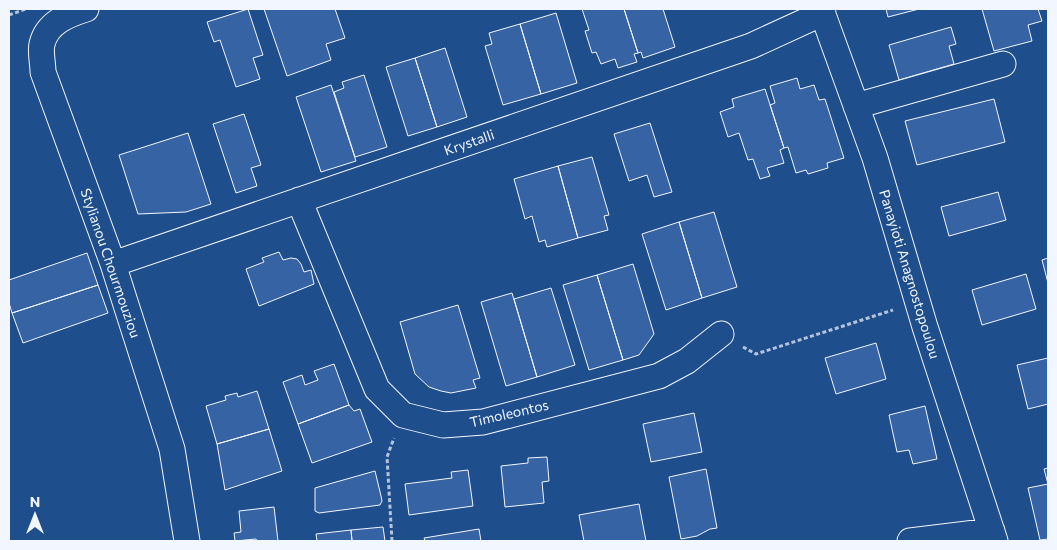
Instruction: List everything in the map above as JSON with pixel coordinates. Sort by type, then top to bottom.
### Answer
[{"type":"street","name":"Stylianou Chourmouziou","points":[[86,9],[50,26],[41,45],[43,72],[113,264],[172,449],[187,541]]},
{"type":"street","name":"Krystalli","points":[[113,264],[752,46],[822,11]]},
{"type":"street","name":"Panayioti Anagnostopoulou","points":[[822,11],[875,158],[918,302],[993,536]]},
{"type":"street","points":[[856,106],[1003,64]]},
{"type":"street","points":[[299,200],[377,389],[403,415]]},
{"type":"street","name":"Timoleontos","points":[[403,415],[443,425],[483,422],[659,376],[687,361],[721,334]]},
{"type":"street","points":[[910,541],[993,536]]},
{"type":"path","points":[[9,15],[26,9]]},
{"type":"path","points":[[721,334],[756,354],[918,302]]},
{"type":"path","points":[[392,541],[387,457],[403,415]]},
{"type":"building","points":[[248,9],[263,55],[253,58],[260,79],[236,87],[220,40],[214,42],[207,22]]},
{"type":"building","points":[[264,9],[335,9],[345,38],[326,44],[331,60],[287,76]]},
{"type":"building","points":[[582,9],[624,9],[638,53],[634,54],[637,62],[618,68],[615,59],[601,64],[596,52],[592,53],[585,31],[589,30]]},
{"type":"building","points":[[624,9],[663,9],[675,47],[643,58],[641,52],[638,53]]},
{"type":"building","points":[[886,9],[919,9],[888,17]]},
{"type":"building","points":[[982,9],[1038,9],[1042,21],[1028,25],[1032,41],[994,51]]},
{"type":"building","points":[[556,13],[577,83],[541,94],[520,24]]},
{"type":"building","points":[[520,24],[541,94],[503,105],[485,46],[492,44],[489,33]]},
{"type":"building","points":[[951,27],[956,44],[949,46],[954,64],[899,80],[889,45]]},
{"type":"building","points":[[445,48],[467,117],[437,127],[415,58]]},
{"type":"building","points":[[415,58],[437,127],[408,136],[386,67]]},
{"type":"building","points":[[364,75],[387,147],[355,157],[334,92],[344,88],[342,82]]},
{"type":"building","points":[[797,78],[800,89],[814,85],[819,100],[825,99],[844,158],[827,163],[828,168],[808,174],[806,170],[796,173],[788,147],[784,148],[770,105],[775,103],[770,86]]},
{"type":"building","points":[[331,85],[356,161],[321,172],[296,97]]},
{"type":"building","points":[[765,89],[784,148],[780,150],[784,163],[767,168],[770,176],[760,179],[753,159],[748,160],[739,133],[728,137],[720,112],[734,107],[732,99]]},
{"type":"building","points":[[994,99],[1005,142],[917,165],[905,121]]},
{"type":"building","points":[[244,114],[261,165],[251,168],[257,186],[236,193],[213,124]]},
{"type":"building","points":[[650,123],[672,192],[654,197],[647,175],[629,181],[614,134]]},
{"type":"building","points":[[188,133],[211,204],[186,212],[138,214],[119,155]]},
{"type":"building","points":[[592,157],[609,215],[604,216],[608,230],[578,238],[558,166]]},
{"type":"building","points":[[558,166],[578,238],[547,247],[545,240],[539,242],[532,216],[525,219],[514,179]]},
{"type":"building","points":[[998,192],[1006,220],[949,236],[941,207]]},
{"type":"building","points":[[714,212],[737,287],[702,298],[679,222]]},
{"type":"building","points":[[679,222],[702,298],[666,310],[642,234]]},
{"type":"building","points":[[279,252],[283,260],[297,259],[304,272],[311,270],[314,284],[259,306],[246,269],[264,262],[262,258]]},
{"type":"building","points":[[87,253],[98,285],[12,313],[9,303],[9,280]]},
{"type":"building","points":[[1048,258],[1048,283],[1042,260]]},
{"type":"building","points":[[633,264],[654,334],[639,355],[623,360],[597,275]]},
{"type":"building","points":[[1026,274],[1036,309],[982,325],[972,290]]},
{"type":"building","points":[[597,275],[623,360],[589,370],[563,285]]},
{"type":"building","points":[[98,285],[108,313],[23,343],[12,313]]},
{"type":"building","points":[[551,288],[575,365],[537,377],[514,299]]},
{"type":"building","points":[[512,293],[537,377],[506,386],[481,302]]},
{"type":"building","points":[[458,305],[480,378],[473,380],[476,388],[451,393],[429,387],[415,374],[400,322]]},
{"type":"building","points":[[876,343],[886,379],[836,394],[825,358]]},
{"type":"building","points":[[1048,358],[1048,404],[1028,409],[1017,365]]},
{"type":"building","points":[[334,364],[349,405],[298,424],[283,382],[302,375],[305,385],[318,380],[314,371]]},
{"type":"building","points":[[257,391],[269,429],[217,444],[206,406],[226,400],[225,396],[237,393],[238,397]]},
{"type":"building","points":[[349,405],[354,411],[360,409],[372,442],[312,463],[298,424]]},
{"type":"building","points":[[925,406],[937,459],[913,464],[909,450],[897,452],[889,415]]},
{"type":"building","points":[[694,413],[702,452],[651,462],[643,424]]},
{"type":"building","points":[[269,429],[282,471],[225,490],[217,444]]},
{"type":"building","points":[[547,457],[549,481],[542,482],[544,503],[505,507],[501,466],[528,463],[528,458]]},
{"type":"building","points":[[1048,468],[1048,484],[1044,469]]},
{"type":"building","points":[[706,469],[717,528],[710,529],[697,536],[681,539],[669,477]]},
{"type":"building","points":[[468,470],[473,506],[409,515],[405,484],[452,478],[451,472]]},
{"type":"building","points":[[375,471],[382,501],[380,505],[319,513],[315,511],[315,488]]},
{"type":"building","points":[[1048,484],[1048,539],[1040,540],[1028,488]]},
{"type":"building","points":[[639,504],[646,541],[584,541],[579,515]]},
{"type":"building","points":[[274,507],[278,541],[257,541],[256,539],[235,541],[234,533],[241,532],[239,511]]},
{"type":"building","points":[[383,527],[385,541],[352,541],[351,530]]},
{"type":"building","points":[[479,529],[481,541],[425,541],[424,538]]},
{"type":"building","points":[[351,530],[352,541],[317,541],[316,534]]}]
